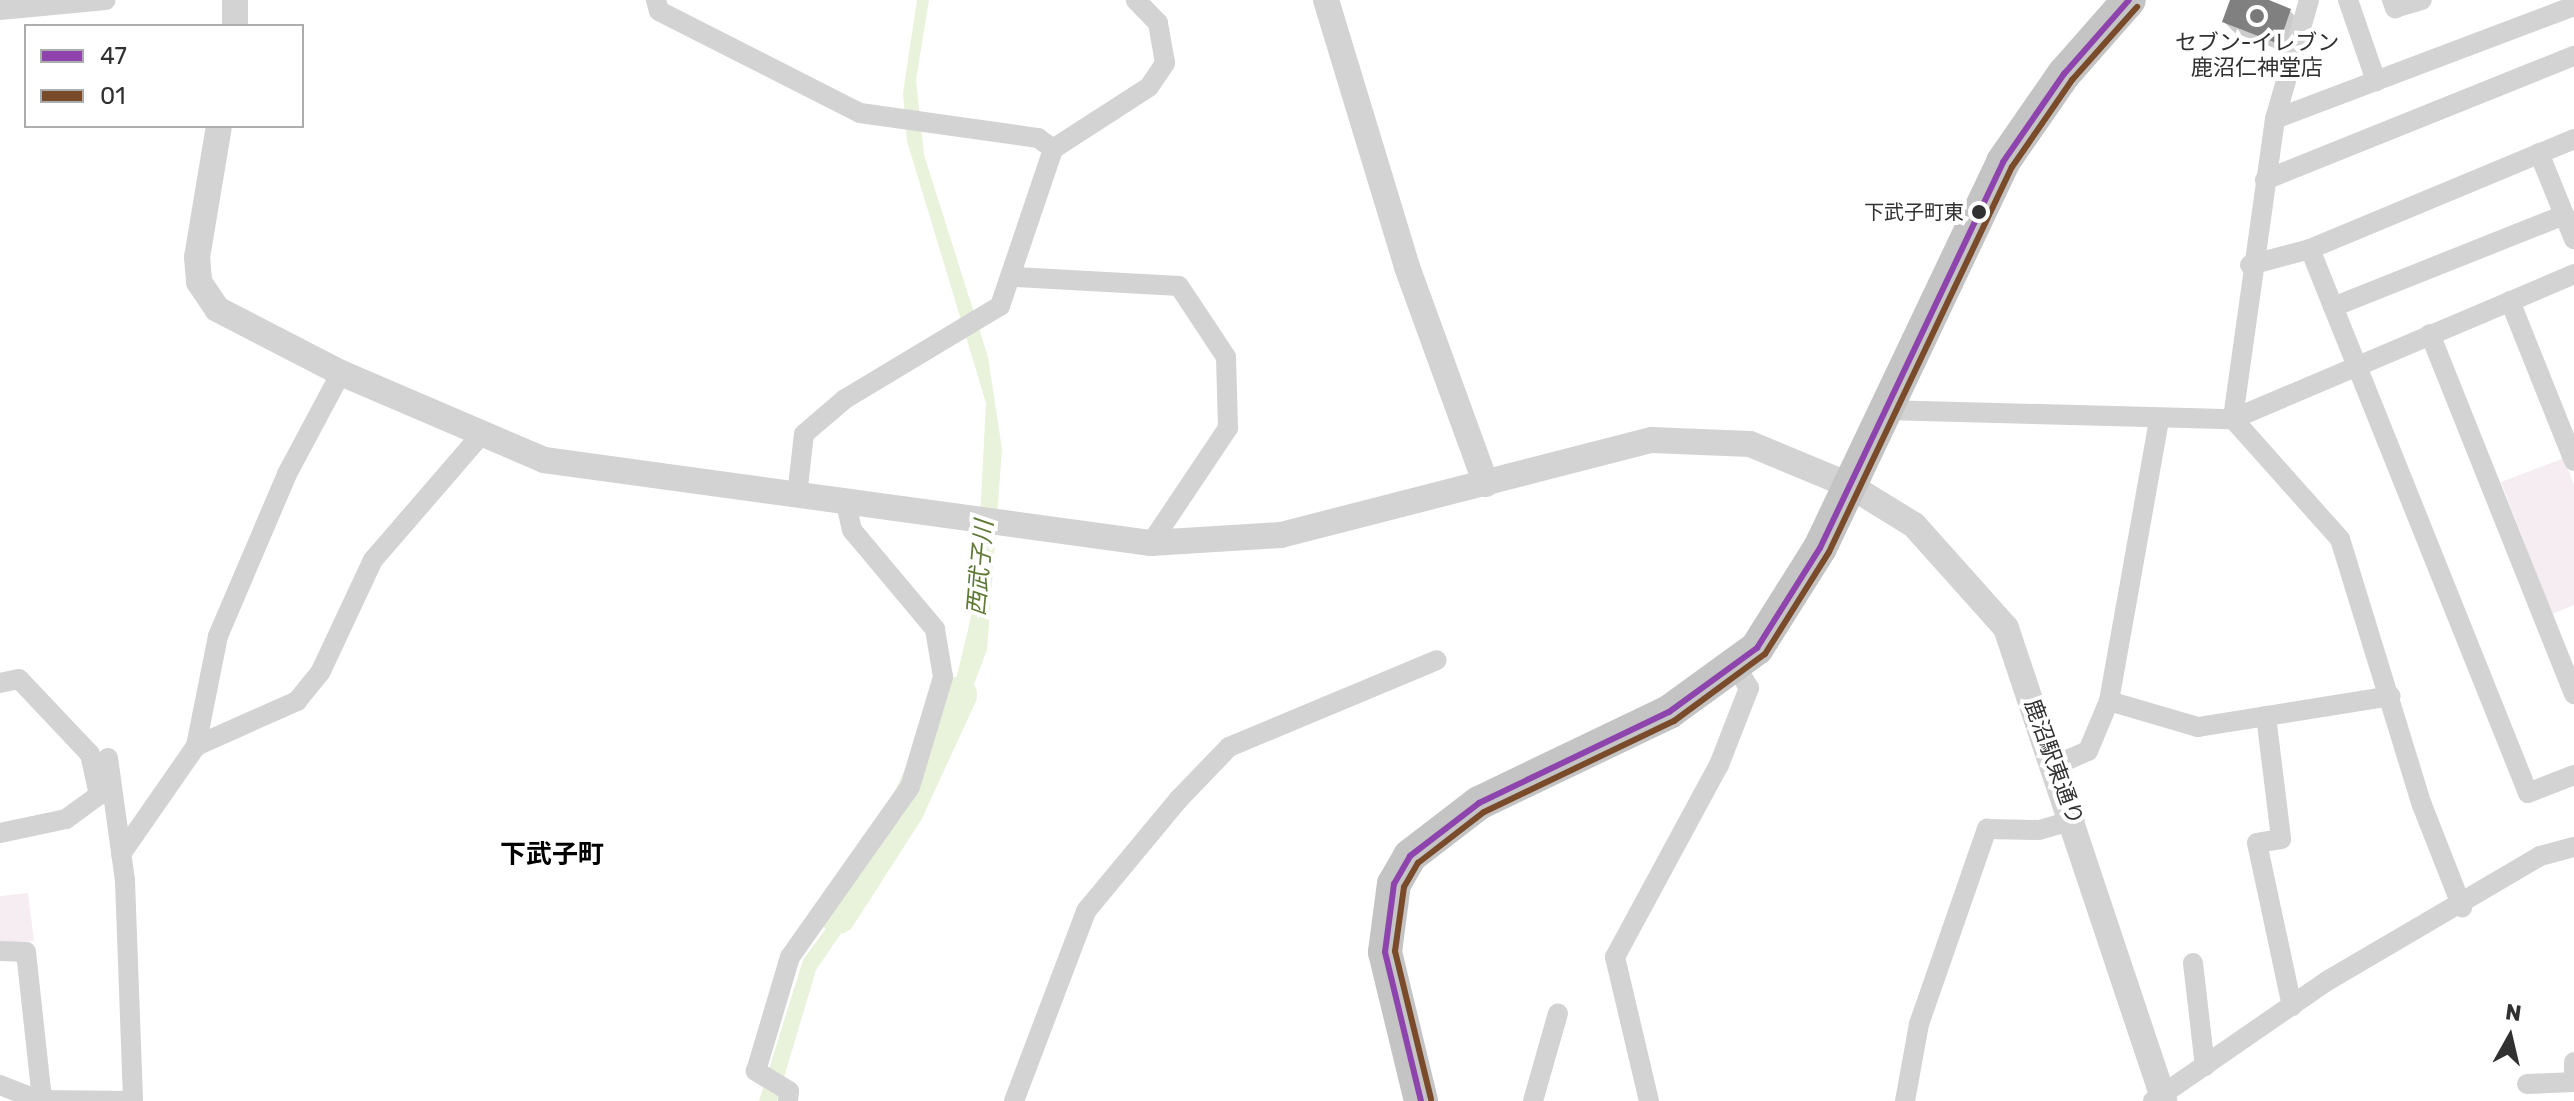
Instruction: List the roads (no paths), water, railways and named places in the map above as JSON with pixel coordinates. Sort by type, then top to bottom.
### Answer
[{"type":"highway","points":[[1421,1101],[1392,991],[1387,913],[1410,856],[1479,803],[1669,712],[1737,668],[1800,587],[2003,162],[2064,74],[2129,0]]},
{"type":"street","points":[[0,10],[106,0]]},
{"type":"street","points":[[235,0],[235,24]]},
{"type":"street","points":[[656,0],[659,11],[860,113],[1038,138],[1053,149]]},
{"type":"street","points":[[797,496],[804,434],[874,380],[954,340],[1000,306],[1014,277],[1053,149],[1149,87],[1165,63],[1158,23],[1136,0]]},
{"type":"street","points":[[1326,0],[1407,267],[1486,484]]},
{"type":"street","points":[[2309,0],[2275,119],[2250,265],[2233,419],[2340,539],[2391,696],[2422,805],[2462,907]]},
{"type":"street","points":[[2348,0],[2376,81]]},
{"type":"street","points":[[2392,0],[2395,8],[2422,0]]},
{"type":"street","points":[[2275,119],[2574,6]]},
{"type":"street","points":[[2265,180],[2574,56]]},
{"type":"street","name":"鹿沼駅東通り","points":[[219,128],[199,282],[217,309],[341,373],[479,437],[544,460],[846,505],[1151,543],[1281,535],[1652,440],[1702,437],[1786,456],[1849,485],[1914,525],[2006,628],[2075,820],[2160,1099]]},
{"type":"street","points":[[2250,265],[2310,249],[2574,139]]},
{"type":"street","points":[[2539,153],[2574,239]]},
{"type":"street","points":[[2333,307],[2564,215]]},
{"type":"street","points":[[2310,249],[2528,793],[2574,775]]},
{"type":"street","points":[[1884,410],[2233,419],[2574,274]]},
{"type":"street","points":[[1014,277],[1179,286],[1226,357],[1228,428],[1151,543]]},
{"type":"street","points":[[2510,301],[2574,461]]},
{"type":"street","points":[[2430,334],[2574,694]]},
{"type":"street","points":[[121,854],[196,746],[218,636],[287,474],[341,373]]},
{"type":"street","points":[[2054,766],[2088,751],[2109,701],[2159,419]]},
{"type":"street","points":[[196,746],[297,701],[321,671],[373,560],[479,437]]},
{"type":"street","points":[[788,1101],[789,1091],[756,1071],[790,957],[910,787],[943,677],[935,629],[852,530],[846,505]]},
{"type":"street","points":[[1014,1101],[1086,911],[1178,800],[1229,747],[1437,660]]},
{"type":"street","points":[[1649,1101],[1615,957],[1719,765],[1749,688],[1737,668]]},
{"type":"street","points":[[0,683],[19,679],[90,754],[99,795],[66,819],[0,833]]},
{"type":"street","points":[[2109,701],[2198,727],[2391,696]]},
{"type":"street","points":[[2266,716],[2281,839],[2257,843],[2292,1006]]},
{"type":"street","points":[[0,1085],[42,1100],[133,1100],[121,854],[108,758]]},
{"type":"street","points":[[1905,1101],[1919,1024],[1987,829],[2039,830],[2075,820]]},
{"type":"street","points":[[2160,1099],[2292,1006],[2462,907],[2540,856],[2574,847]]},
{"type":"street","points":[[0,951],[26,952],[42,1100]]},
{"type":"street","points":[[2193,963],[2205,1066]]},
{"type":"street","points":[[1533,1101],[1558,1013]]},
{"type":"street","points":[[2527,1084],[2574,1082],[2574,1062]]},
{"type":"water","points":[[917,0],[929,0],[916,80],[924,155],[988,357],[1002,449],[987,650],[927,807],[816,970],[777,1101],[759,1101],[803,960],[906,819],[939,751],[976,596],[986,403],[907,141],[903,93]]},
{"type":"waterway","name":"西武子川","points":[[838,916],[906,810],[959,695]]},
{"type":"place","name":"セブン-イレブン 鹿沼仁神堂店","points":[[2257,16]]},
{"type":"place","name":"下武子町東","points":[[1979,212]]},
{"type":"district","name":"下武子町","points":[[552,855]]}]
